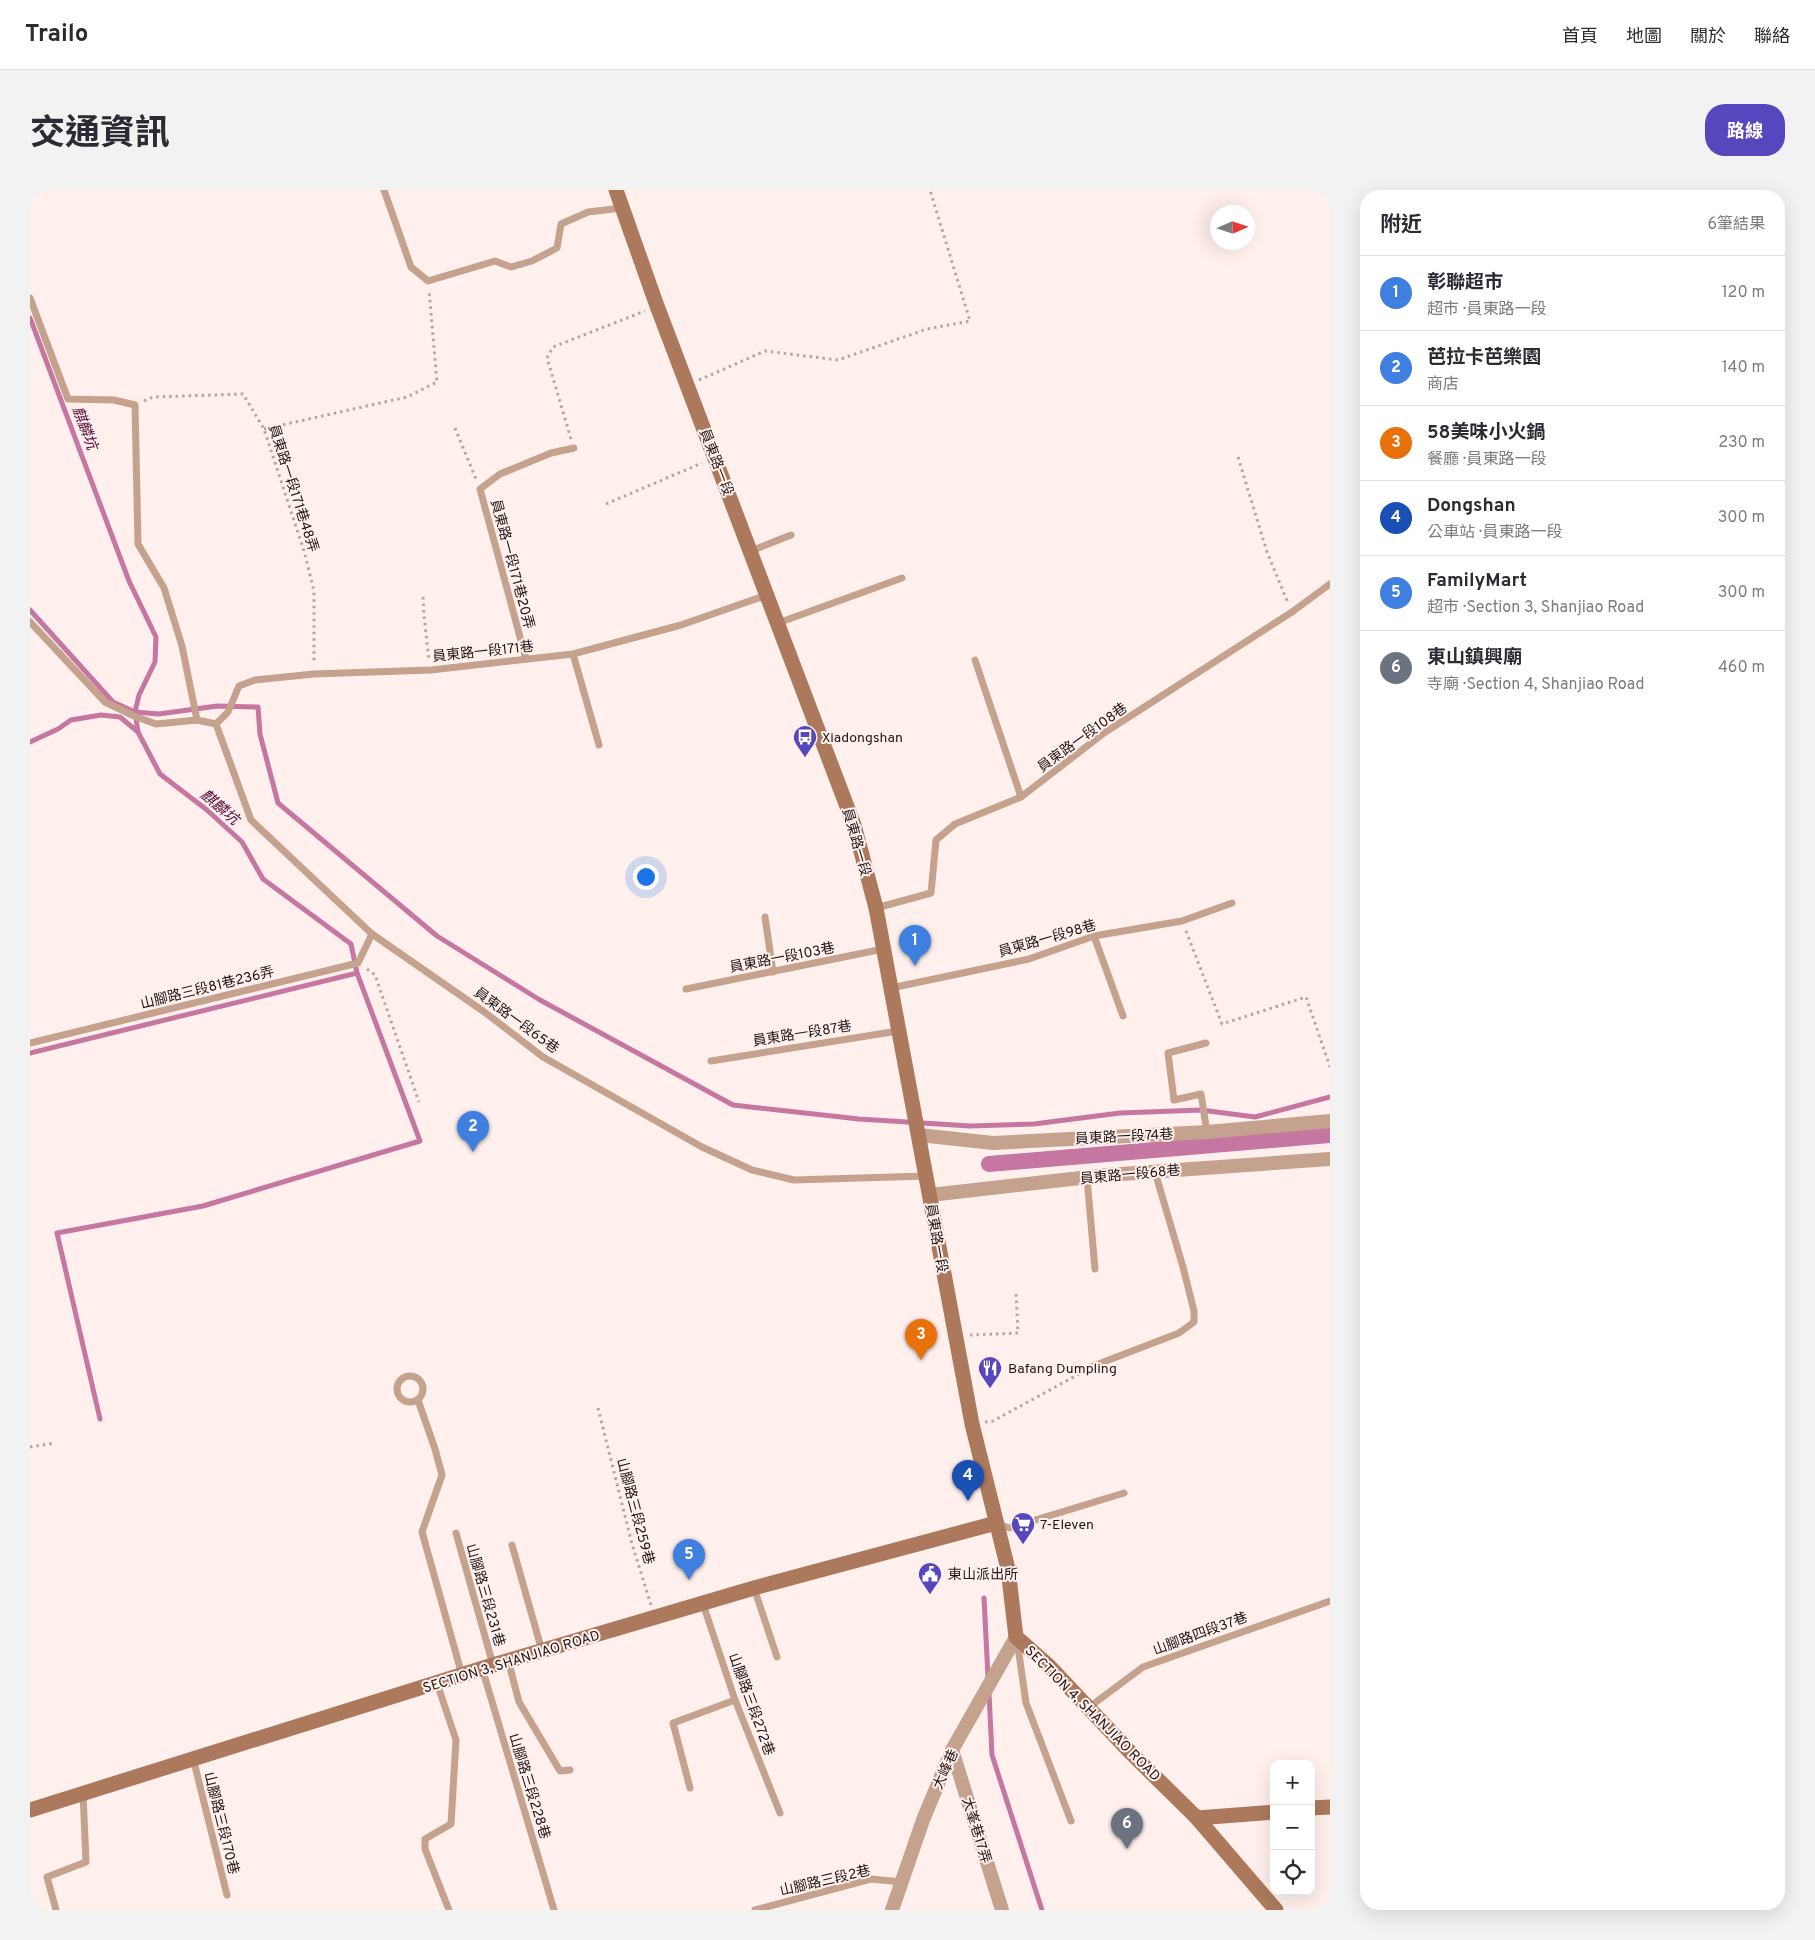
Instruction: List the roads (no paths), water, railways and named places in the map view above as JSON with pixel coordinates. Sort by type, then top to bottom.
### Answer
[{"type":"main road","name":"員東路一段","points":[[616,190],[657,306],[716,457],[854,825],[876,908],[972,1424],[996,1523]]},
{"type":"main road","name":"SECTION 3, SHANJIAO ROAD","points":[[30,1810],[508,1660],[654,1619],[754,1588],[996,1523]]},
{"type":"main road","name":"SECTION 4, SHANJIAO ROAD","points":[[996,1523],[1008,1569],[1016,1637],[1049,1666],[1197,1818],[1276,1910]]},
{"type":"main road","points":[[1315,1808],[1330,1807]]},
{"type":"main road","points":[[1197,1818],[1270,1812]]},
{"type":"street","name":"員東路一段74巷","points":[[919,1135],[993,1143],[1207,1132],[1330,1121]]},
{"type":"street","name":"員東路一段68巷","points":[[930,1195],[1087,1178],[1330,1159]]},
{"type":"street","name":"大峰巷","points":[[892,1910],[923,1820],[952,1750],[1016,1637]]},
{"type":"street","name":"大峯巷17弄","points":[[952,1750],[1002,1910]]},
{"type":"lane","points":[[384,190],[411,266],[428,281],[495,261],[512,267],[532,261],[557,248],[561,224],[588,212],[622,208]]},
{"type":"lane","points":[[30,298],[68,399],[114,400],[135,405],[138,544],[164,588],[182,646],[197,720]]},
{"type":"lane","name":"員東路一段171巷20弄","points":[[526,659],[480,489],[500,474],[551,453],[574,448]]},
{"type":"lane","points":[[751,551],[791,535]]},
{"type":"lane","points":[[778,623],[902,578]]},
{"type":"lane","name":"員東路一段108巷","points":[[876,908],[931,893],[936,840],[955,824],[1021,797],[1104,733],[1292,612],[1330,584]]},
{"type":"lane","name":"員東路一段171巷","points":[[216,724],[228,712],[239,686],[255,680],[314,674],[431,670],[573,654],[681,625],[767,595]]},
{"type":"lane","points":[[30,622],[105,702],[156,724],[197,720],[216,724]]},
{"type":"lane","points":[[573,654],[599,745]]},
{"type":"lane","points":[[975,660],[1021,797]]},
{"type":"lane","name":"員東路一段65巷","points":[[216,724],[251,820],[372,934],[483,1011],[543,1057],[702,1147],[752,1170],[794,1180],[926,1176]]},
{"type":"lane","name":"員東路一段98巷","points":[[890,988],[1029,959],[1094,936],[1182,921],[1232,903]]},
{"type":"lane","points":[[764,917],[773,972]]},
{"type":"lane","name":"山腳路三段81巷236弄","points":[[30,1043],[358,963],[372,934]]},
{"type":"lane","points":[[1094,936],[1123,1016]]},
{"type":"lane","name":"員東路一段103巷","points":[[686,989],[883,949]]},
{"type":"lane","name":"員東路一段87巷","points":[[711,1061],[898,1031]]},
{"type":"lane","points":[[1206,1043],[1168,1053],[1174,1100],[1201,1094],[1207,1132]]},
{"type":"lane","points":[[1088,1368],[1179,1332],[1194,1322],[1194,1312],[1183,1267],[1155,1172]]},
{"type":"lane","points":[[1087,1178],[1095,1269]]},
{"type":"lane","points":[[418,1400],[442,1475],[422,1532],[462,1675]]},
{"type":"lane","points":[[996,1523],[1009,1528],[1124,1493]]},
{"type":"lane","name":"山腳路三段231巷","points":[[456,1533],[488,1667]]},
{"type":"lane","points":[[512,1545],[542,1651]]},
{"type":"lane","points":[[754,1588],[777,1657]]},
{"type":"lane","name":"山腳路四段37巷","points":[[1088,1708],[1143,1667],[1330,1601]]},
{"type":"lane","name":"山腳路三段272巷","points":[[703,1604],[735,1700],[780,1813]]},
{"type":"lane","points":[[1016,1637],[1026,1703],[1071,1821]]},
{"type":"lane","points":[[508,1660],[519,1702],[560,1771],[570,1770]]},
{"type":"lane","name":"山腳路三段228巷","points":[[488,1667],[554,1910]]},
{"type":"lane","points":[[437,1683],[456,1740],[451,1824],[426,1839],[425,1849],[449,1910]]},
{"type":"lane","points":[[690,1788],[673,1723],[735,1700]]},
{"type":"lane","name":"山腳路三段170巷","points":[[193,1758],[227,1895]]},
{"type":"lane","points":[[56,1910],[47,1877],[86,1862],[83,1793]]},
{"type":"lane","name":"山腳路三段2巷","points":[[755,1910],[871,1879],[902,1882]]},
{"type":"waterway","name":"麒麟坑","points":[[30,318],[129,581],[156,637],[155,662],[139,695],[135,712],[138,732],[160,774],[207,810],[242,842],[263,879],[351,944],[357,973],[30,1053]]},
{"type":"waterway","points":[[30,610],[113,702],[135,712],[159,714],[217,706],[258,707],[260,734],[278,803],[437,936],[540,1000],[733,1105],[859,1119],[970,1126],[1034,1124],[1120,1113],[1201,1110],[1255,1117],[1330,1097]]},
{"type":"waterway","points":[[30,742],[58,729],[71,720],[101,715],[120,717],[138,732]]},
{"type":"waterway","points":[[100,1419],[57,1233],[203,1206],[420,1141],[357,973]]},
{"type":"waterway","points":[[989,1164],[1330,1135]]},
{"type":"waterway","points":[[984,1598],[988,1677]]},
{"type":"waterway","points":[[989,1693],[992,1755],[1042,1910]]},
{"type":"place","name":"Xiadongshan","points":[[805,758]]},
{"type":"place","name":"彰聯超市","points":[[915,966]]},
{"type":"place","name":"芭拉卡芭樂園","points":[[473,1152]]},
{"type":"place","name":"58美味小火鍋","points":[[921,1360]]},
{"type":"place","name":"Bafang Dumpling","points":[[990,1389]]},
{"type":"place","name":"Dongshan","points":[[968,1501]]},
{"type":"place","name":"7-Eleven","points":[[1023,1545]]},
{"type":"place","name":"FamilyMart","points":[[689,1580]]},
{"type":"place","name":"東山派出所","points":[[930,1595]]},
{"type":"place","name":"東山鎮興廟","points":[[1127,1849]]}]
